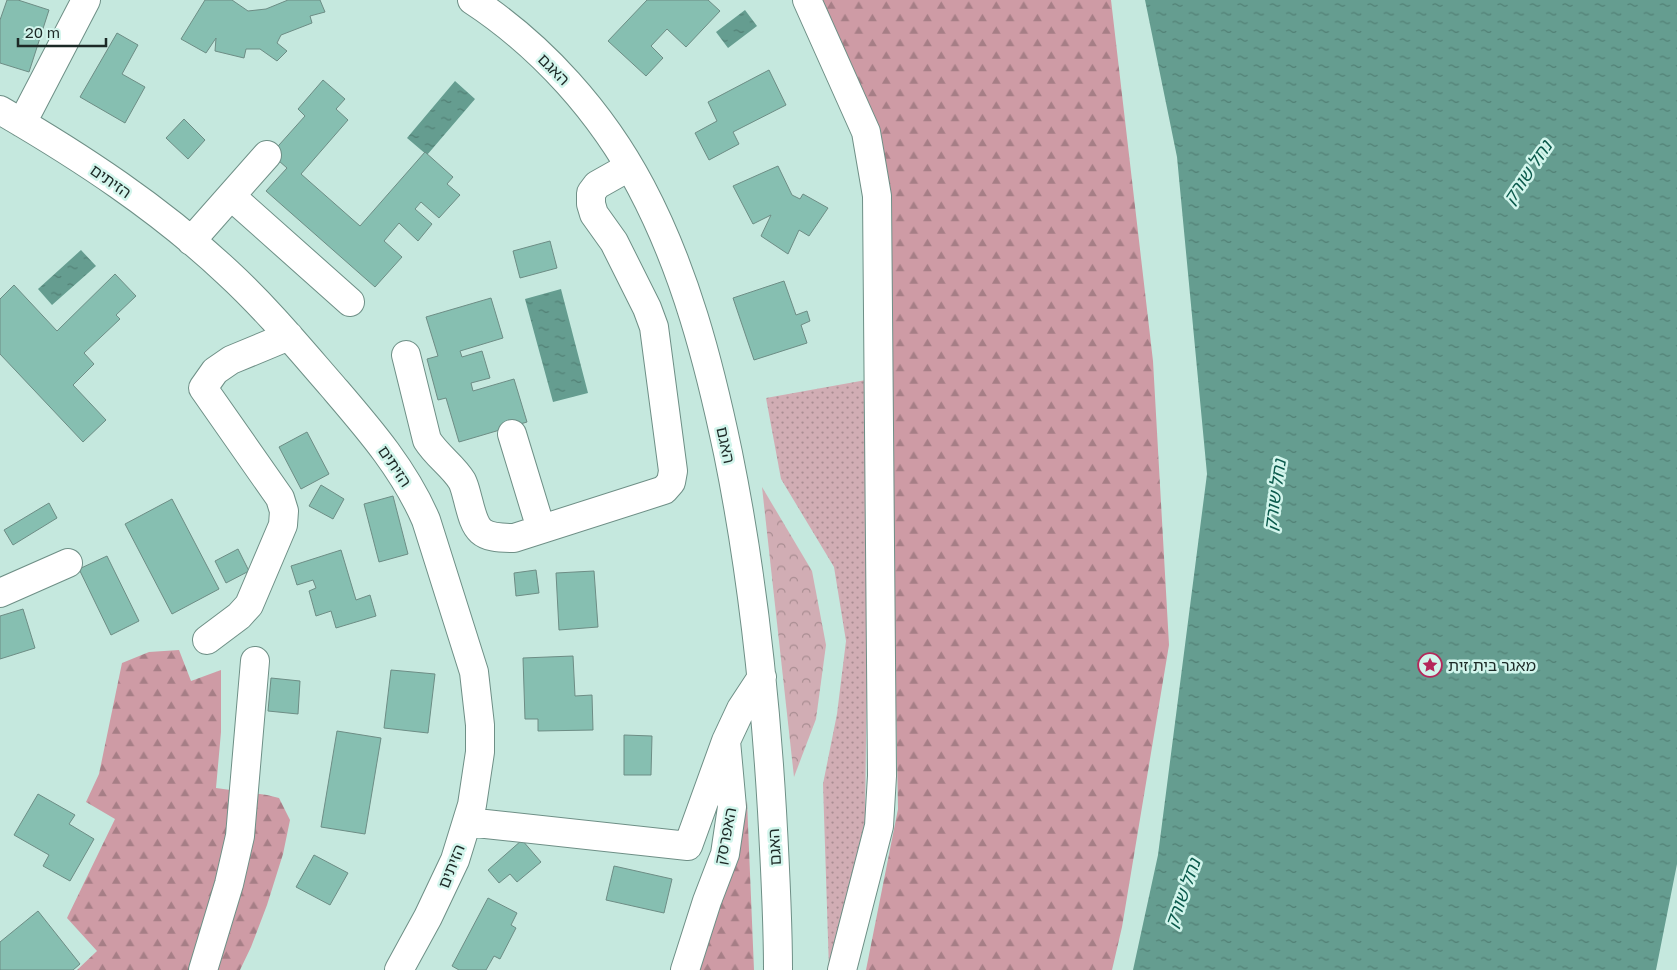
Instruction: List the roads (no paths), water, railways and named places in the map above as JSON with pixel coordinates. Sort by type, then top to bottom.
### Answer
[{"type":"street","points":[[11,117],[86,0]]},
{"type":"street","name":"האגם","points":[[472,0],[530,46],[572,87],[608,134],[641,186],[669,244],[693,310],[713,384],[740,513],[752,597],[762,677],[774,845],[778,970]]},
{"type":"street","points":[[807,0],[866,132],[877,196],[882,776],[879,826],[842,970]]},
{"type":"street","name":"הזיתים","points":[[11,117],[114,182],[191,241],[260,304],[386,450],[408,483],[426,520],[474,672],[478,699],[480,752],[477,778],[467,822],[455,860],[443,888],[399,970]]},
{"type":"street","points":[[191,241],[267,154]]},
{"type":"street","points":[[406,355],[427,440],[435,452],[458,474],[464,483],[474,521],[481,532],[489,536],[514,538],[664,490],[671,482],[673,470],[654,327],[647,308],[614,242],[594,214],[591,204],[591,193],[597,185],[629,167]]},
{"type":"street","points":[[231,196],[350,302]]},
{"type":"street","points":[[207,640],[239,616],[248,605],[283,525],[284,511],[280,498],[203,388],[215,371],[231,360],[289,336]]},
{"type":"street","points":[[512,434],[541,529]]},
{"type":"street","points":[[0,593],[68,563]]},
{"type":"street","points":[[203,970],[230,884],[240,836],[255,661]]},
{"type":"street","points":[[467,822],[688,846],[726,741],[741,709],[762,677]]},
{"type":"street","name":"האפרסק","points":[[684,970],[725,854],[732,806],[726,741]]},
{"type":"water","name":"מאגר בית זית","points":[[1145,0],[1677,0],[1677,864],[1656,970],[1133,970],[1158,855],[1207,474],[1177,157]]},
{"type":"water","points":[[745,10],[757,26],[728,48],[716,32]]},
{"type":"water","points":[[455,81],[475,99],[427,155],[407,138]]},
{"type":"water","points":[[81,250],[96,266],[52,305],[38,289]]},
{"type":"water","points":[[561,289],[588,393],[553,402],[525,299]]},
{"type":"place","name":"מאגר בית זית","points":[[1430,665]]},
{"type":"water label","name":"נחל שורק","points":[[1527,172]]},
{"type":"water label","name":"נחל שורק","points":[[1274,495]]},
{"type":"water label","name":"נחל שורק","points":[[1182,893]]}]
